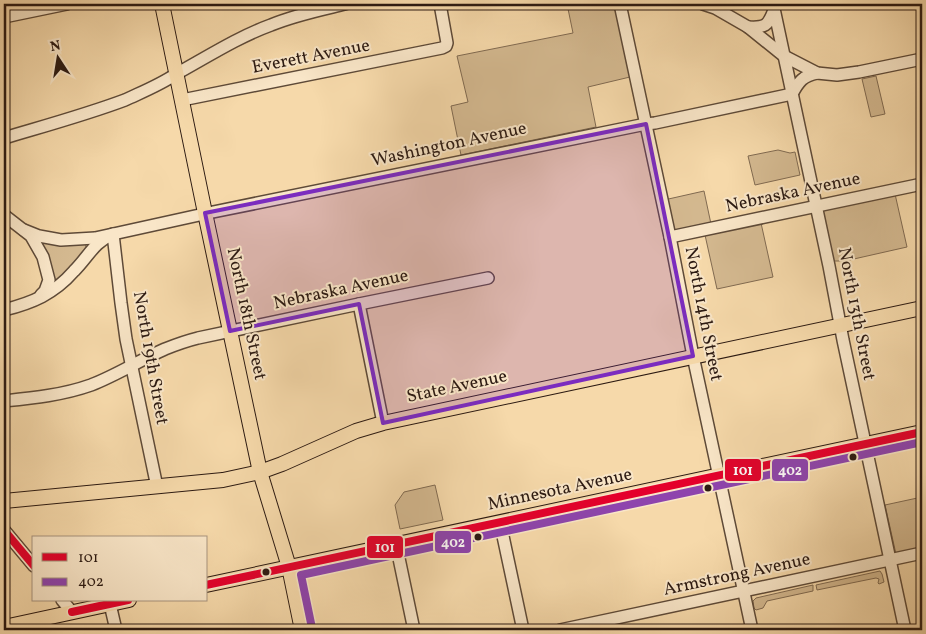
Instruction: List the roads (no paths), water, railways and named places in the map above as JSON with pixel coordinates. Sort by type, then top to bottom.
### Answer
[{"type":"main road","name":"North 18th Street","points":[[162,4],[260,472],[289,567],[302,630]]},
{"type":"main road","name":"State Avenue","points":[[4,501],[223,480],[260,472],[356,431],[383,422],[922,308]]},
{"type":"main road","name":"Minnesota Avenue","points":[[208,585],[922,432]]},
{"type":"main road","points":[[4,627],[120,602]]},
{"type":"street","points":[[4,17],[67,4]]},
{"type":"street","points":[[4,138],[79,116],[142,93],[237,40],[270,25],[301,14],[345,4]]},
{"type":"street","name":"Everett Avenue","points":[[182,100],[442,48],[447,43],[440,4]]},
{"type":"street","name":"North 14th Street","points":[[620,4],[752,630]]},
{"type":"street","points":[[703,4],[715,8],[748,27],[784,56],[817,73]]},
{"type":"street","points":[[748,27],[759,28],[765,26],[770,22],[774,7]]},
{"type":"street","name":"North 13th Street","points":[[774,7],[905,630]]},
{"type":"street","points":[[792,94],[801,80],[809,75],[817,73],[837,75],[859,72],[922,59]]},
{"type":"street","name":"Washington Avenue","points":[[24,230],[39,236],[61,240],[86,239],[792,94]]},
{"type":"street","name":"Nebraska Avenue","points":[[670,238],[922,184]]},
{"type":"street","points":[[4,215],[31,236],[43,257],[49,280],[45,291],[32,302]]},
{"type":"street","name":"Washington Avenue","points":[[4,310],[32,302],[46,295],[73,273],[97,244],[114,234]]},
{"type":"street","name":"North 19th Street","points":[[114,234],[126,339],[157,486]]},
{"type":"street","name":"Nebraska Avenue","points":[[4,401],[72,391],[92,384],[181,343],[230,331],[488,278]]},
{"type":"street","points":[[359,304],[383,422]]},
{"type":"street","points":[[500,522],[523,630]]},
{"type":"street","points":[[4,530],[32,564]]},
{"type":"street","points":[[396,544],[414,630]]},
{"type":"street","name":"Armstrong Avenue","points":[[560,630],[922,553]]},
{"type":"street","points":[[64,602],[72,612]]},
{"type":"street","points":[[110,604],[116,630]]}]
